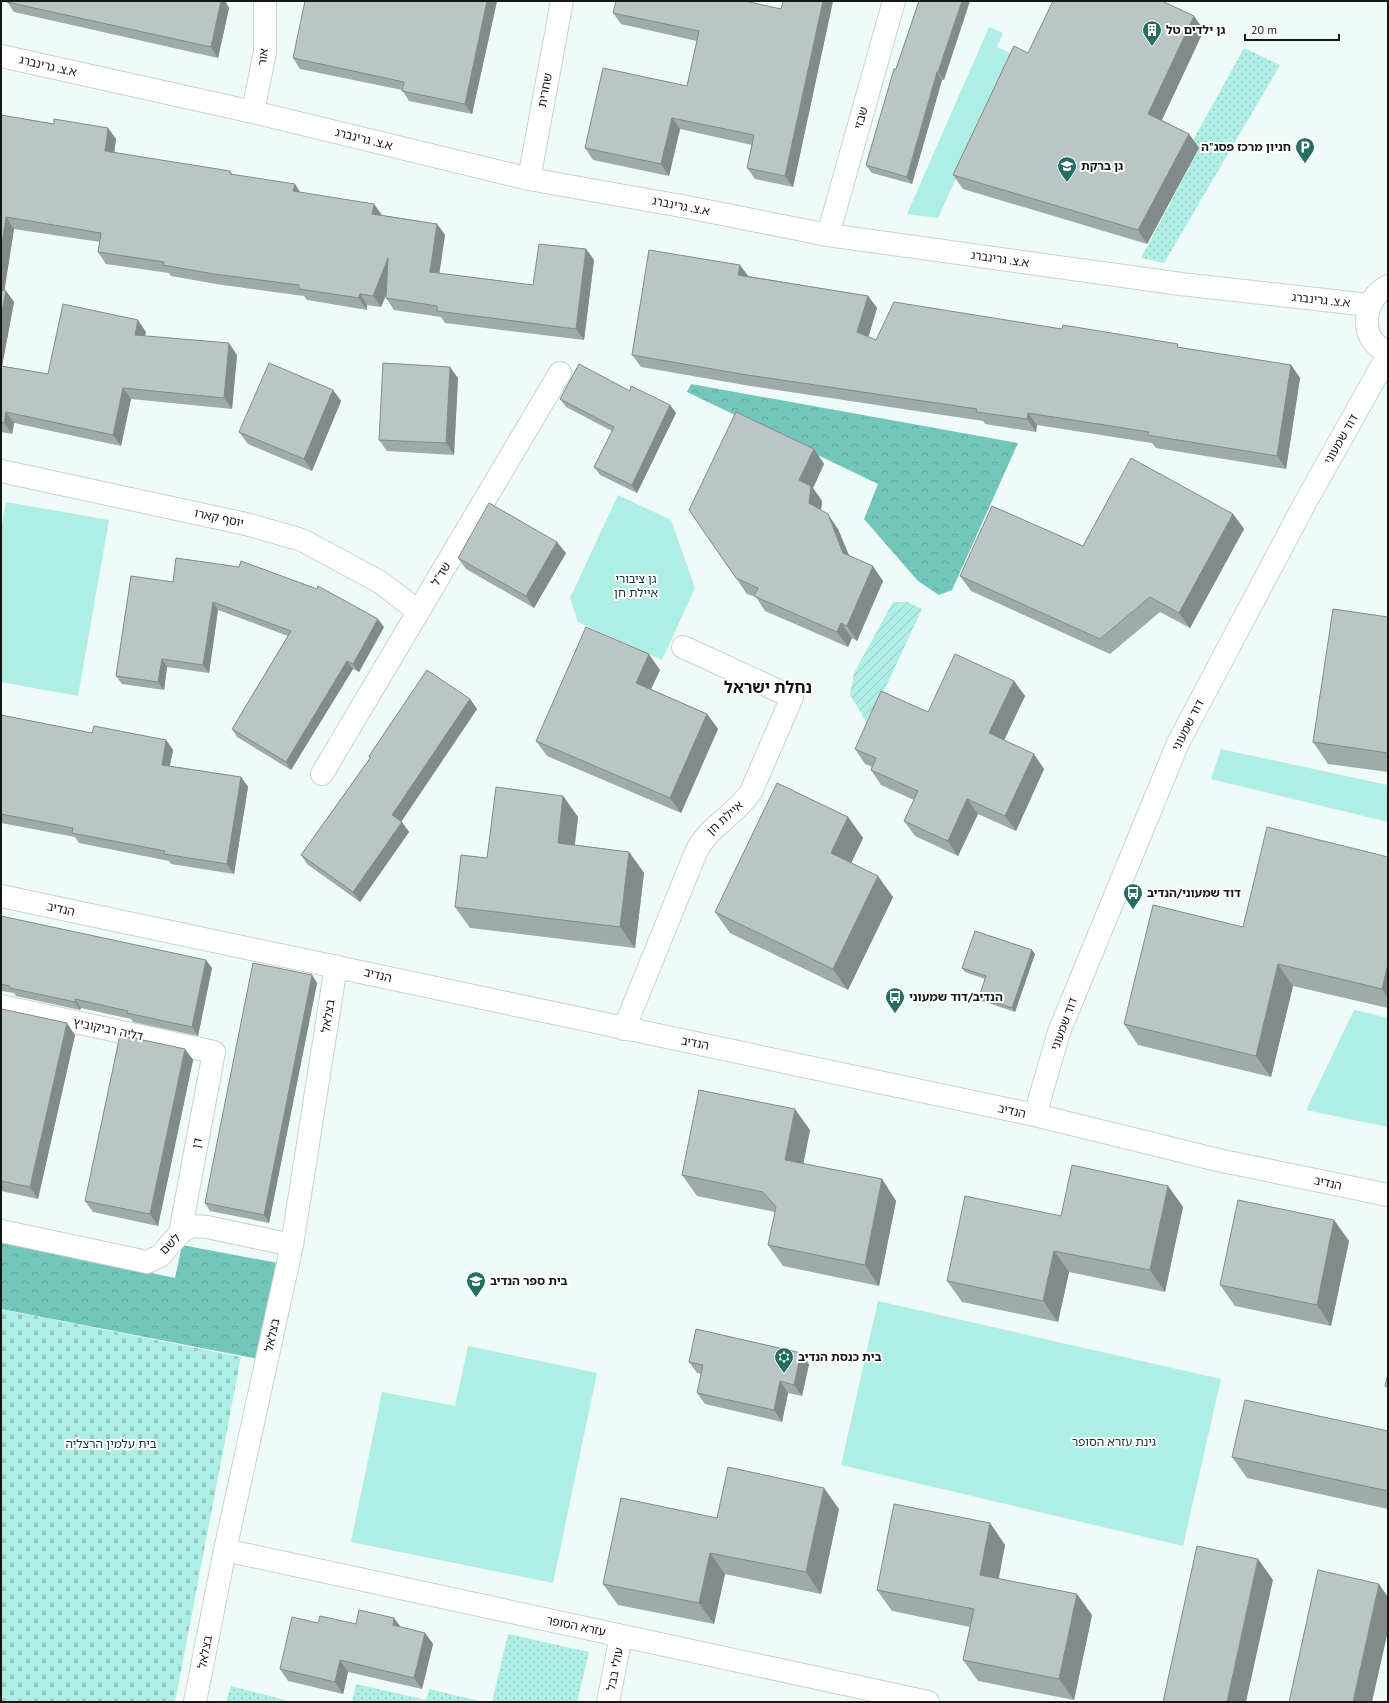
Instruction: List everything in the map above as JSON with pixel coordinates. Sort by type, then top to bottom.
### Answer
[{"type":"street","name":"אור","points":[[253,112],[264,52],[265,1]]},
{"type":"street","name":"שחרית","points":[[529,178],[562,1]]},
{"type":"street","name":"שבזי","points":[[828,236],[894,1]]},
{"type":"street","name":"א.צ. גרינברג","points":[[1,56],[253,112],[529,178],[687,207],[828,236],[1181,284],[1369,305]]},
{"type":"street","points":[[1388,286],[1382,289],[1369,305],[1367,320],[1370,335],[1376,344],[1388,351]]},
{"type":"street","name":"דוד שמעוני","points":[[1035,1115],[1059,1032],[1178,743],[1305,503],[1388,355]]},
{"type":"street","name":"שד\"ל","points":[[322,774],[560,373]]},
{"type":"street","name":"יוסף קארו","points":[[1,471],[246,524],[302,540],[380,582],[418,611]]},
{"type":"street","name":"איילת חן","points":[[624,1030],[702,839],[741,806],[751,792],[792,697],[683,647]]},
{"type":"street","name":"הנדיב","points":[[1,896],[336,966],[624,1030],[700,1043],[1035,1115],[1218,1160],[1388,1195]]},
{"type":"street","name":"בצלאל","points":[[195,1702],[225,1550],[292,1245],[336,966]]},
{"type":"street","name":"'דליה רביקוביץ","points":[[1,1006],[214,1052]]},
{"type":"street","name":"דן","points":[[180,1233],[214,1052]]},
{"type":"street","name":"לשם","points":[[1,1231],[147,1262],[160,1256],[180,1233],[192,1226],[207,1227],[292,1245]]},
{"type":"street","name":"עזרא הסופר","points":[[225,1550],[928,1702]]},
{"type":"street","name":"עולי בבל","points":[[608,1702],[621,1636]]},
{"type":"green space","points":[[989,27],[1003,33],[997,47],[1013,54],[938,218],[907,214]]},
{"type":"green space","points":[[1244,48],[1280,65],[1164,263],[1141,258],[1199,149],[1191,144]]},
{"type":"green space","points":[[691,384],[1018,443],[952,590],[939,595],[918,581],[864,519],[878,484],[687,392]]},
{"type":"green space","name":"גן ציבורי איילת חן","points":[[618,495],[671,520],[695,588],[662,660],[578,622],[570,598]]},
{"type":"green space","points":[[6,502],[109,520],[78,696],[1,682],[1,531]]},
{"type":"green space","points":[[893,602],[908,602],[922,609],[868,725],[850,695],[854,673]]},
{"type":"green space","points":[[1221,749],[1388,785],[1388,822],[1211,779]]},
{"type":"green space","points":[[1354,1010],[1388,1018],[1388,1127],[1306,1110]]},
{"type":"green space","points":[[1,1241],[175,1278],[182,1245],[278,1263],[258,1359],[1,1309]]},
{"type":"green space","name":"גינת עזרא הסופר","points":[[878,1301],[1221,1379],[1183,1546],[841,1465]]},
{"type":"green space","name":"בית עלמין הרצליה","points":[[1,1309],[241,1357],[175,1702],[1,1702]]},
{"type":"green space","points":[[468,1346],[597,1373],[553,1583],[351,1542],[382,1392],[455,1406]]},
{"type":"green space","points":[[508,1634],[589,1652],[577,1702],[492,1702]]},
{"type":"green space","points":[[356,1684],[426,1700],[429,1689],[484,1702],[352,1702]]},
{"type":"green space","points":[[231,1686],[293,1702],[226,1702]]},
{"type":"building","points":[[7,1],[221,1],[211,47]]},
{"type":"building","points":[[305,1],[487,1],[465,104],[402,91],[404,82],[293,58]]},
{"type":"building","points":[[616,1],[745,1],[781,9],[783,1],[823,1],[785,176],[747,168],[754,135],[672,118],[661,164],[585,148],[603,68],[687,86],[699,31],[613,13]]},
{"type":"building","points":[[919,1],[962,1],[937,72],[907,177],[866,165],[894,69],[896,69]]},
{"type":"building","name":"גן ברקת","points":[[1053,1],[1162,1],[1194,16],[1148,114],[1189,134],[1138,230],[953,175],[1014,46],[1028,53]]},
{"type":"building","points":[[1,115],[54,124],[54,119],[108,128],[105,151],[230,171],[230,174],[295,184],[293,191],[374,204],[372,214],[437,224],[430,272],[533,285],[539,244],[586,249],[576,329],[437,311],[437,306],[386,298],[388,258],[373,296],[360,294],[359,298],[299,289],[299,285],[214,274],[163,265],[164,262],[98,252],[101,233],[6,217],[1,250]]},
{"type":"building","points":[[649,250],[740,265],[738,275],[868,296],[857,332],[876,340],[894,302],[1062,329],[1063,325],[1178,344],[1177,347],[1291,365],[1277,456],[1147,435],[1149,432],[1028,413],[1027,419],[976,412],[977,409],[741,374],[632,355]]},
{"type":"building","points":[[1,290],[6,291],[1,317]]},
{"type":"building","points":[[63,304],[138,320],[135,335],[229,343],[224,398],[123,388],[113,435],[6,412],[4,423],[1,422],[1,366],[48,374]]},
{"type":"building","points":[[269,363],[333,390],[304,459],[239,432]]},
{"type":"building","points":[[383,363],[450,367],[446,443],[379,440]]},
{"type":"building","points":[[579,364],[630,391],[631,386],[670,405],[632,485],[594,467],[614,427],[560,399]]},
{"type":"building","points":[[736,412],[814,449],[799,480],[811,486],[809,503],[828,514],[843,553],[873,566],[847,626],[841,623],[837,632],[754,596],[758,588],[736,578],[689,510]]},
{"type":"building","points":[[1131,458],[1233,514],[1179,613],[1150,597],[1100,639],[960,576],[992,506],[1083,546]]},
{"type":"building","points":[[489,503],[557,542],[526,596],[458,558]]},
{"type":"building","points":[[176,558],[239,567],[241,561],[317,589],[318,586],[378,619],[353,664],[347,661],[286,762],[232,729],[291,631],[213,602],[203,665],[162,659],[158,682],[116,676],[131,576],[173,582]]},
{"type":"building","points":[[1333,609],[1388,617],[1388,753],[1313,742]]},
{"type":"building","points":[[586,627],[649,654],[636,683],[707,714],[670,798],[536,741]]},
{"type":"building","points":[[955,654],[1014,681],[989,733],[1034,754],[1005,816],[967,799],[948,841],[904,821],[918,791],[871,770],[876,758],[855,749],[881,691],[928,712]]},
{"type":"building","points":[[427,670],[470,699],[392,815],[402,822],[353,892],[301,855],[371,757],[369,756]]},
{"type":"building","points":[[1,715],[92,733],[94,726],[166,740],[162,765],[241,777],[227,864],[164,854],[165,851],[72,833],[73,828],[1,814]]},
{"type":"building","points":[[777,783],[848,817],[831,853],[878,876],[833,969],[715,912]]},
{"type":"building","points":[[496,787],[563,796],[558,843],[629,852],[620,927],[455,907],[461,855],[487,858]]},
{"type":"building","points":[[1267,827],[1388,857],[1388,964],[1382,989],[1278,964],[1256,1056],[1124,1024],[1153,905],[1243,927]]},
{"type":"building","points":[[1,916],[206,960],[192,1027],[127,1013],[128,1011],[75,999],[75,1002],[10,988],[10,986],[1,984]]},
{"type":"building","points":[[975,931],[1032,950],[1012,1008],[979,997],[986,976],[962,968]]},
{"type":"building","points":[[253,963],[312,975],[264,1215],[205,1203]]},
{"type":"building","points":[[2,1009],[67,1023],[30,1187],[1,1181]]},
{"type":"building","points":[[120,1035],[185,1049],[150,1214],[85,1201]]},
{"type":"building","points":[[699,1090],[795,1109],[785,1160],[882,1179],[865,1265],[768,1245],[776,1207],[763,1192],[682,1175]]},
{"type":"building","points":[[1072,1165],[1168,1186],[1150,1270],[1054,1251],[1043,1301],[947,1281],[965,1196],[1061,1216]]},
{"type":"building","points":[[1238,1200],[1334,1220],[1317,1305],[1220,1285]]},
{"type":"building","points":[[696,1329],[801,1353],[794,1385],[780,1381],[774,1410],[697,1393],[703,1365],[689,1362]]},
{"type":"building","points":[[1388,1373],[1388,1387],[1385,1386]]},
{"type":"building","points":[[1245,1400],[1388,1431],[1388,1491],[1232,1457]]},
{"type":"building","points":[[728,1467],[824,1488],[806,1572],[710,1553],[699,1603],[603,1584],[621,1498],[717,1518]]},
{"type":"building","points":[[894,1504],[990,1523],[980,1575],[1077,1594],[1059,1679],[963,1660],[974,1609],[877,1590]]},
{"type":"building","points":[[1197,1546],[1258,1559],[1227,1702],[1163,1702]]},
{"type":"building","points":[[1318,1570],[1379,1584],[1353,1702],[1289,1702]]},
{"type":"building","points":[[359,1610],[394,1618],[393,1625],[425,1633],[414,1678],[340,1660],[335,1682],[280,1669],[292,1617],[318,1623],[320,1616],[356,1624]]},
{"type":"place","name":"גן ילדים טל","points":[[1152,47]]},
{"type":"place","name":"חניון מרכז פסג\"ה","points":[[1305,164]]},
{"type":"place","name":"גן ברקת","points":[[1067,183]]},
{"type":"place","name":"דוד שמעוני/הנדיב","points":[[1133,910]]},
{"type":"place","name":"הנדיב/דוד שמעוני","points":[[895,1014]]},
{"type":"place","name":"בית ספר הנדיב","points":[[476,1298]]},
{"type":"place","name":"בית כנסת הנדיב","points":[[784,1374]]},
{"type":"district","name":"נחלת ישראל","points":[[768,687]]}]
